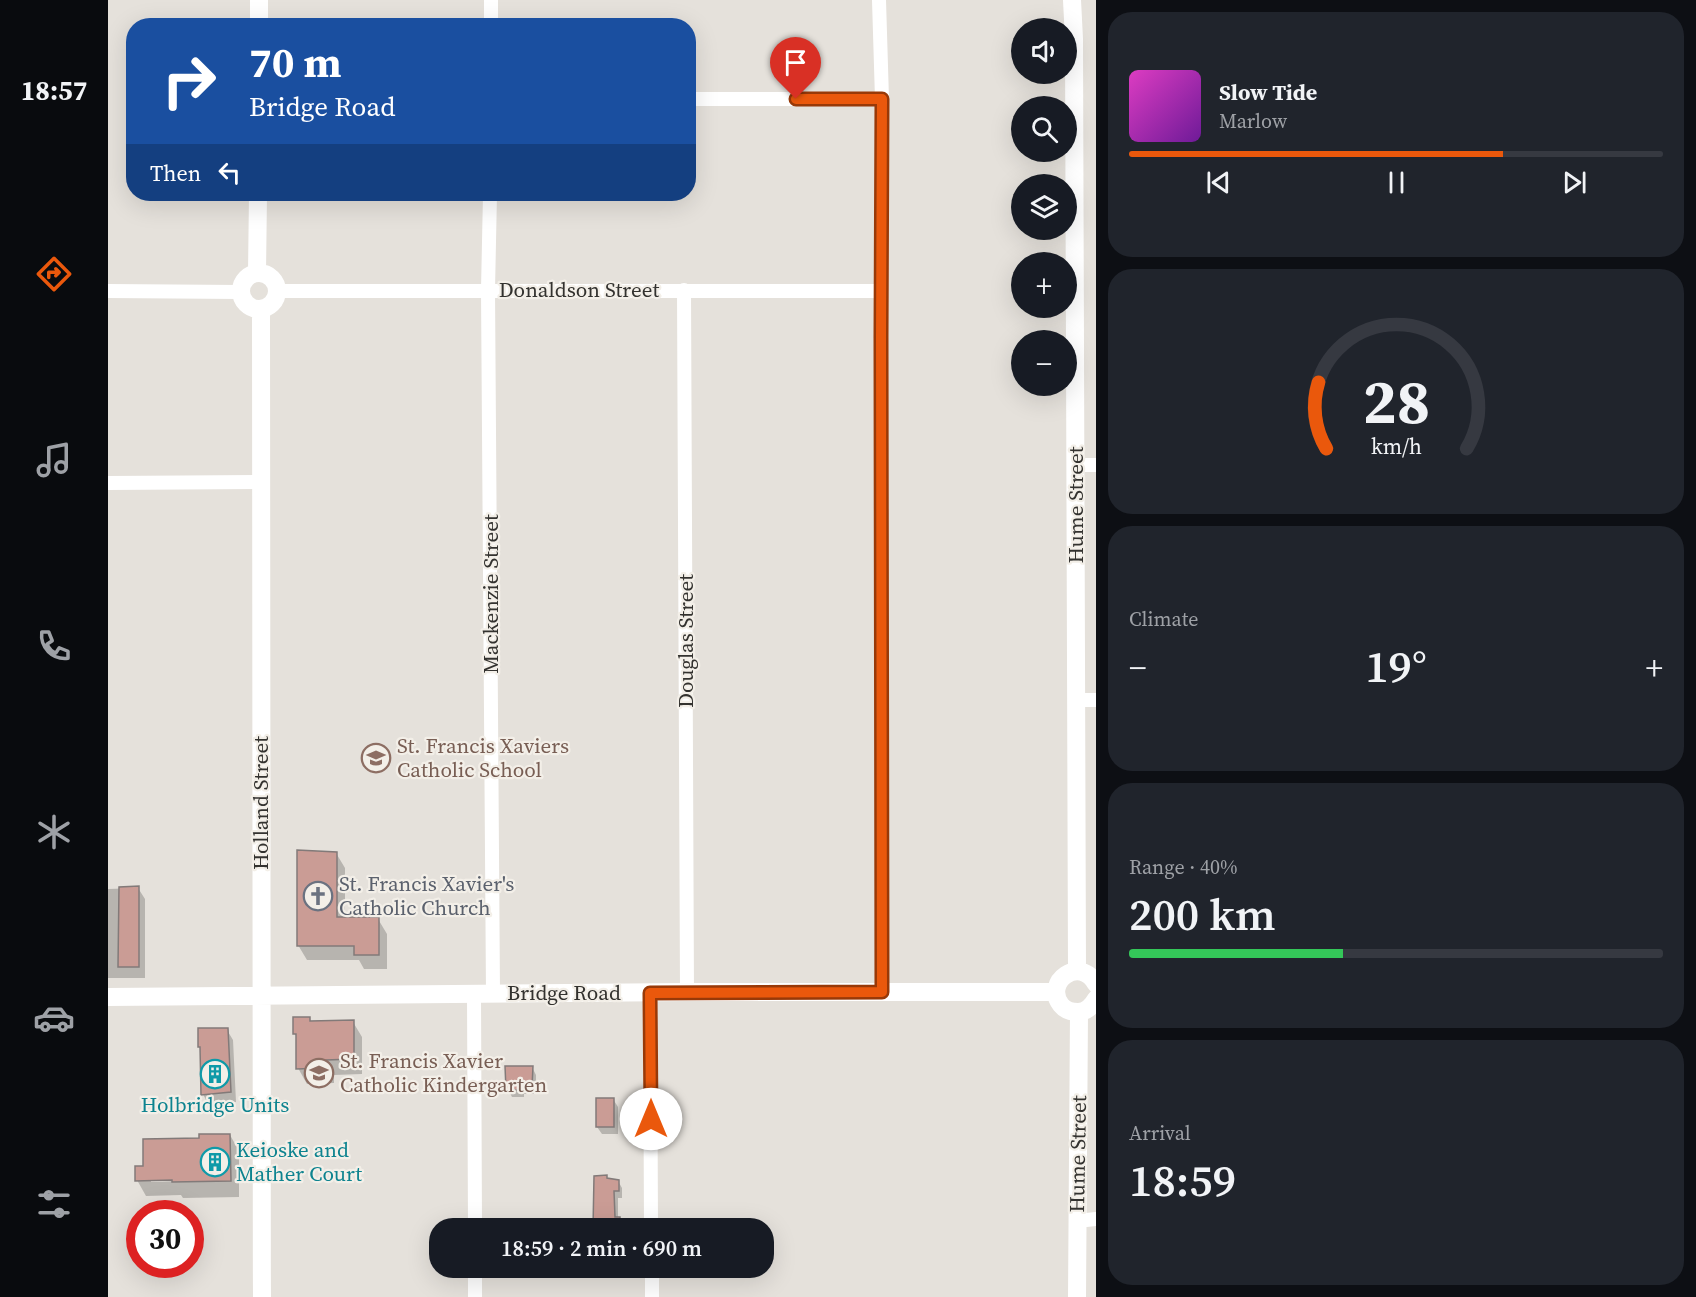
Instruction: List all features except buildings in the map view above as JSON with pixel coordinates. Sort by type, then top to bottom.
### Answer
[{"type":"street","points":[[259,0],[259,18]]},
{"type":"street","points":[[491,0],[491,18]]},
{"type":"street","points":[[879,0],[882,99],[882,992]]},
{"type":"street","name":"Hume Street","points":[[1072,0],[1073,18]]},
{"type":"street","name":"Hume Street","points":[[1077,24],[1082,0]]},
{"type":"street","name":"Hume Street","points":[[1074,84],[1077,971]]},
{"type":"street","points":[[696,99],[882,99]]},
{"type":"street","points":[[257,273],[258,201]]},
{"type":"street","name":"Mackenzie Street","points":[[490,201],[494,994]]},
{"type":"street","points":[[257,273],[267,275],[272,279],[277,291],[272,304],[261,309],[245,304],[241,292],[244,280],[257,273]]},
{"type":"street","name":"Douglas Street","points":[[684,290],[687,992]]},
{"type":"street","points":[[108,291],[241,292]]},
{"type":"street","name":"Donaldson Street","points":[[277,291],[881,291]]},
{"type":"street","name":"Holland Street","points":[[261,309],[262,1297]]},
{"type":"street","points":[[1076,465],[1096,465]]},
{"type":"street","points":[[108,483],[262,482]]},
{"type":"street","points":[[1076,700],[1096,700]]},
{"type":"street","points":[[1096,984],[1088,974],[1077,971],[1061,978],[1056,992],[1060,1004],[1070,1011],[1079,1012],[1089,1008],[1096,999]]},
{"type":"street","name":"Bridge Road","points":[[108,996],[1056,992]]},
{"type":"street","points":[[650,993],[651,1218]]},
{"type":"street","points":[[474,995],[475,1218]]},
{"type":"street","name":"Hume Street","points":[[1077,1297],[1079,1012]]},
{"type":"street","points":[[1077,1221],[1096,1219]]},
{"type":"street","points":[[475,1278],[475,1297]]},
{"type":"street","points":[[652,1278],[652,1297]]},
{"type":"place","name":"St. Francis Xaviers Catholic School","points":[[376,758]]},
{"type":"place","name":"St. Francis Xavier's Catholic Church","points":[[318,896]]},
{"type":"place","name":"St. Francis Xavier Catholic Kindergarten","points":[[319,1073]]},
{"type":"place","name":"Holbridge Units","points":[[215,1074]]},
{"type":"place","name":"Keioske and Mather Court","points":[[215,1162]]},
{"type":"route","points":[[651,1119],[650,993],[882,992],[882,99],[796,99]]}]
